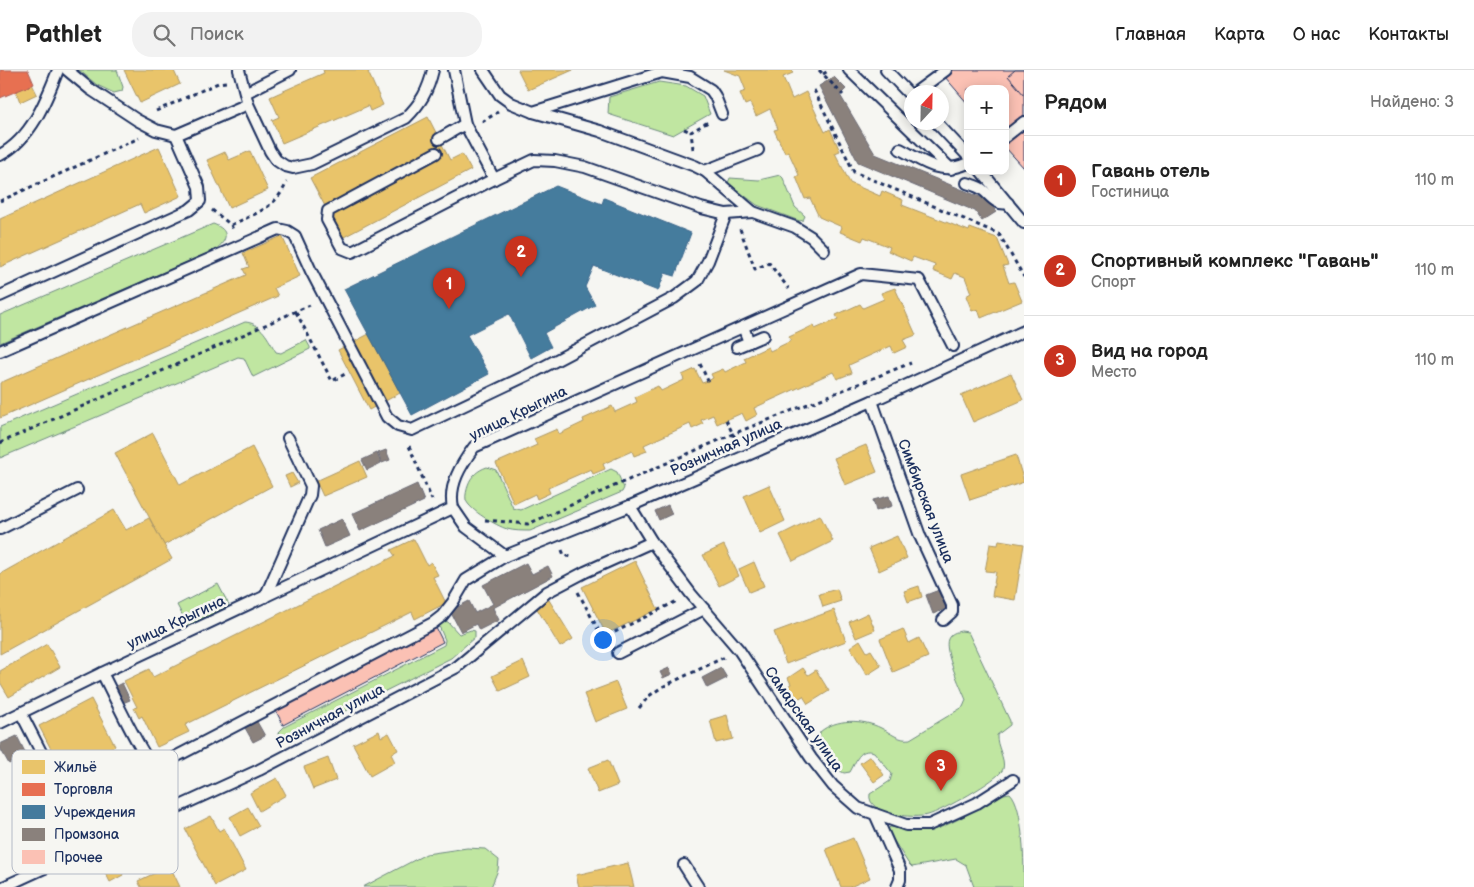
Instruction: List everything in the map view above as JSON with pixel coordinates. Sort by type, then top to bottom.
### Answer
[{"type":"lane","points":[[0,155],[18,142],[27,131],[47,96],[58,70]]},
{"type":"lane","points":[[68,70],[90,89],[137,120],[156,130],[176,135],[248,104]]},
{"type":"lane","points":[[239,70],[248,104],[270,151],[280,163],[293,168],[312,164],[406,118],[422,99],[433,70]]},
{"type":"lane","points":[[245,93],[290,70]]},
{"type":"lane","points":[[454,70],[466,127],[494,179]]},
{"type":"lane","points":[[483,70],[500,95],[511,103],[534,112],[600,131],[695,166],[753,212],[795,227],[811,237],[824,250]]},
{"type":"lane","points":[[849,70],[951,170]]},
{"type":"lane","points":[[886,70],[904,89]]},
{"type":"lane","points":[[926,85],[946,70]]},
{"type":"lane","points":[[534,112],[662,72],[690,77],[711,90],[722,114]]},
{"type":"lane","points":[[1009,134],[1024,122]]},
{"type":"lane","points":[[439,138],[466,127]]},
{"type":"lane","points":[[944,130],[964,152]]},
{"type":"lane","points":[[0,296],[189,210],[200,201],[200,187],[176,135]]},
{"type":"lane","points":[[704,172],[758,150]]},
{"type":"lane","points":[[900,150],[936,168],[951,170],[964,165]]},
{"type":"lane","points":[[436,152],[328,211],[327,220],[342,248],[352,252],[534,160],[555,161],[585,167],[673,199],[726,214],[753,212]]},
{"type":"lane","points":[[984,175],[1024,222]]},
{"type":"lane","points":[[967,183],[981,188],[995,201],[1002,204],[1008,203]]},
{"type":"lane","points":[[0,351],[278,229],[287,231],[295,236],[388,417],[398,426],[412,430],[532,373],[674,298],[697,281],[708,261],[726,214]]},
{"type":"lane","name":"улица Крыгина","points":[[0,724],[102,673],[438,514],[455,512],[451,493],[465,460],[474,447],[861,274],[919,280],[952,346]]},
{"type":"lane","points":[[742,327],[749,342]]},
{"type":"lane","name":"Розничная улица","points":[[178,756],[433,623],[442,616],[453,602],[466,580],[504,556],[630,506],[872,401],[1024,331]]},
{"type":"lane","points":[[737,347],[763,336]]},
{"type":"lane","name":"Симбирская улица","points":[[872,401],[920,536],[952,605],[952,612],[943,620]]},
{"type":"lane","points":[[265,597],[310,496],[311,486],[288,438]]},
{"type":"lane","points":[[0,529],[77,490]]},
{"type":"lane","name":"Самарская улица","points":[[630,506],[652,542],[691,594],[739,650],[811,758],[833,786],[858,808],[906,825],[929,825],[977,803],[1013,780]]},
{"type":"lane","points":[[455,512],[466,528],[504,556]]},
{"type":"lane","name":"Розничная улица","points":[[178,807],[260,770],[457,667],[547,592],[652,542]]},
{"type":"lane","points":[[618,652],[704,609]]},
{"type":"lane","points":[[102,673],[141,750]]},
{"type":"lane","points":[[21,713],[40,750]]},
{"type":"lane","points":[[875,814],[900,870],[900,880],[897,887]]},
{"type":"lane","points":[[684,865],[698,887]]},
{"type":"lane","name":"Розничная улица","points":[[3,887],[32,874]]},
{"type":"path","points":[[819,70],[843,95]]},
{"type":"path","points":[[823,74],[830,70]]},
{"type":"path","points":[[137,120],[218,82],[242,82]]},
{"type":"path","points":[[814,90],[854,172],[999,234],[1024,276]]},
{"type":"path","points":[[466,127],[511,103]]},
{"type":"path","points":[[691,132],[722,114]]},
{"type":"path","points":[[684,129],[691,132]]},
{"type":"path","points":[[0,201],[156,130]]},
{"type":"path","points":[[691,132],[695,166]]},
{"type":"path","points":[[231,225],[268,208],[281,196],[293,168]]},
{"type":"path","points":[[200,201],[231,225],[240,246]]},
{"type":"path","points":[[741,234],[755,269],[770,263],[799,302]]},
{"type":"path","points":[[0,443],[296,312],[325,297]]},
{"type":"path","points":[[296,312],[332,381]]},
{"type":"path","points":[[701,366],[708,381]]},
{"type":"path","points":[[455,512],[528,524],[733,434],[870,379]]},
{"type":"path","points":[[726,420],[738,444]]},
{"type":"path","points":[[412,430],[416,441],[408,444],[438,514]]},
{"type":"path","points":[[571,579],[601,635],[605,637],[691,594]]},
{"type":"path","points":[[639,708],[649,696],[662,687],[739,650]]},
{"type":"green space","points":[[79,70],[117,70],[123,87],[122,91],[114,93],[97,85]]},
{"type":"green space","points":[[659,82],[686,86],[703,96],[710,114],[673,135],[608,114],[609,97]]},
{"type":"green space","points":[[780,175],[795,207],[805,216],[803,220],[800,221],[757,205],[728,183],[730,178],[759,180]]},
{"type":"green space","points":[[213,224],[225,232],[223,243],[215,250],[0,343],[0,315]]},
{"type":"green space","points":[[245,322],[256,325],[267,337],[276,352],[281,353],[306,340],[310,349],[253,377],[244,358],[238,357],[0,458],[0,427]]},
{"type":"green space","points":[[487,467],[496,470],[513,508],[521,510],[611,469],[617,472],[624,488],[622,492],[530,531],[512,530],[490,521],[472,508],[466,500],[468,485],[471,479]]},
{"type":"green space","points":[[218,584],[229,605],[188,626],[177,605]]},
{"type":"green space","points":[[444,621],[448,622],[459,634],[471,630],[475,631],[475,637],[451,658],[290,739],[284,741],[279,739],[278,733],[284,727],[444,645],[445,640],[439,626]]},
{"type":"green space","points":[[961,631],[968,632],[1010,721],[1010,725],[997,735],[1004,765],[1003,769],[992,780],[935,813],[921,816],[902,816],[883,811],[875,807],[871,801],[870,794],[890,781],[892,774],[874,752],[869,751],[861,753],[850,772],[844,773],[840,771],[822,749],[820,732],[834,724],[850,721],[874,725],[899,738],[910,739],[963,707],[966,700],[950,660],[947,645],[951,635]]},
{"type":"green space","points":[[1010,793],[1015,800],[1021,823],[1024,887],[974,887],[966,865],[956,859],[912,867],[887,830],[890,827],[926,831],[944,826],[1004,794]]},
{"type":"green space","points":[[467,848],[485,849],[499,860],[498,870],[491,887],[363,887],[426,854]]},
{"type":"building: Жильё","points":[[124,70],[176,70],[174,71],[180,84],[140,103]]},
{"type":"building: Жильё","points":[[323,70],[373,70],[368,72],[383,105],[370,111],[368,106],[282,143],[272,120],[279,117],[270,97],[324,73]]},
{"type":"building: Жильё","points":[[518,70],[573,70],[528,90]]},
{"type":"building: Жильё","points":[[724,70],[792,70],[793,73],[783,77],[792,99],[806,92],[825,132],[830,129],[840,151],[835,153],[850,183],[880,196],[882,191],[903,200],[902,205],[969,231],[970,228],[997,238],[1008,265],[1003,266],[1009,283],[1014,282],[1022,301],[981,318],[978,309],[972,311],[966,296],[971,293],[965,277],[955,273],[952,279],[933,271],[935,265],[913,257],[911,261],[888,251],[890,247],[864,237],[862,241],[840,232],[842,227],[819,217],[810,198],[805,199],[796,177],[799,175],[788,151],[785,153],[774,130],[778,129],[770,109],[756,116],[750,103],[745,105],[740,93],[746,91],[740,76]]},
{"type":"building: Жильё","points":[[32,84],[37,94],[20,102],[16,91]]},
{"type":"building: Жильё","points":[[428,117],[450,160],[462,154],[471,170],[342,238],[310,178]]},
{"type":"building: Жильё","points":[[159,147],[181,196],[144,213],[140,204],[0,267],[0,219]]},
{"type":"building: Жильё","points":[[250,151],[268,190],[229,208],[207,160],[225,152],[229,160]]},
{"type":"building: Жильё","points":[[282,236],[300,276],[274,288],[278,296],[0,418],[0,383],[246,275],[243,269],[249,267],[243,253]]},
{"type":"building: Жильё","points":[[895,288],[916,335],[903,340],[907,347],[894,353],[891,346],[849,365],[852,373],[837,379],[833,372],[754,408],[757,415],[746,421],[742,413],[717,424],[713,415],[701,420],[703,424],[692,429],[690,424],[644,445],[647,451],[634,456],[632,451],[603,464],[605,469],[593,474],[591,469],[548,488],[550,493],[537,499],[535,494],[514,504],[496,463],[537,445],[534,439],[557,429],[559,434],[584,422],[583,419],[612,406],[615,412],[637,402],[635,397],[658,386],[661,391],[684,380],[682,375],[695,369],[702,383],[708,381],[713,378],[711,374],[723,369],[725,372],[746,362],[744,358],[768,347],[770,351],[791,341],[789,337],[814,325],[815,329],[838,319],[836,315],[860,304],[863,308],[884,299],[881,293]]},
{"type":"building: Жильё","points":[[369,334],[400,393],[369,410],[338,350]]},
{"type":"building: Жильё","points":[[1011,373],[1023,400],[973,422],[961,395]]},
{"type":"building: Жильё","points":[[153,433],[180,485],[252,447],[272,486],[164,545],[115,453]]},
{"type":"building: Жильё","points":[[866,445],[877,472],[845,485],[834,458]]},
{"type":"building: Жильё","points":[[1016,455],[1024,482],[970,500],[961,474]]},
{"type":"building: Жильё","points":[[360,461],[367,477],[323,496],[316,481]]},
{"type":"building: Жильё","points":[[292,473],[298,483],[290,487],[285,476]]},
{"type":"building: Жильё","points":[[769,485],[785,521],[760,533],[744,496]]},
{"type":"building: Жильё","points":[[114,510],[126,530],[149,518],[172,559],[0,654],[0,574]]},
{"type":"building: Жильё","points":[[820,515],[833,541],[793,561],[780,535]]},
{"type":"building: Жильё","points":[[897,536],[907,558],[879,571],[869,548]]},
{"type":"building: Жильё","points":[[414,539],[427,565],[431,562],[438,575],[433,577],[446,603],[415,619],[412,612],[185,725],[189,732],[157,747],[142,716],[139,718],[134,708],[137,707],[124,681],[149,669],[153,677],[395,556],[391,550]]},
{"type":"building: Жильё","points":[[999,540],[1024,544],[1015,600],[992,596],[996,572],[985,571],[990,544],[998,545]]},
{"type":"building: Жильё","points":[[724,545],[739,576],[719,586],[703,555]]},
{"type":"building: Жильё","points":[[635,561],[658,609],[606,634],[582,587]]},
{"type":"building: Жильё","points":[[754,562],[764,586],[749,592],[739,569]]},
{"type":"building: Жильё","points":[[919,586],[922,597],[908,602],[904,591]]},
{"type":"building: Жильё","points":[[837,589],[841,601],[823,607],[819,594]]},
{"type":"building: Жильё","points":[[549,600],[573,639],[560,647],[536,607]]},
{"type":"building: Жильё","points":[[834,610],[846,641],[786,664],[774,632]]},
{"type":"building: Жильё","points":[[868,613],[875,630],[856,638],[849,622]]},
{"type":"building: Жильё","points":[[903,629],[909,643],[919,638],[928,657],[893,672],[880,639]]},
{"type":"building: Жильё","points":[[860,640],[867,652],[871,650],[881,666],[867,675],[850,647]]},
{"type":"building: Жильё","points":[[47,644],[60,667],[9,697],[0,682],[0,671]]},
{"type":"building: Жильё","points":[[523,661],[530,677],[500,691],[492,676]]},
{"type":"building: Жильё","points":[[803,668],[808,675],[816,670],[829,691],[808,704],[803,696],[793,702],[785,688],[791,684],[788,678]]},
{"type":"building: Жильё","points":[[616,682],[627,709],[595,722],[584,694]]},
{"type":"building: Жильё","points":[[91,699],[115,746],[107,750],[52,750],[39,726]]},
{"type":"building: Жильё","points":[[727,715],[733,739],[716,743],[710,720]]},
{"type":"building: Жильё","points":[[379,731],[381,737],[389,733],[398,750],[391,754],[395,762],[370,776],[353,744]]},
{"type":"building: Жильё","points":[[870,756],[884,775],[874,782],[860,763]]},
{"type":"building: Жильё","points":[[328,758],[336,780],[313,789],[304,767]]},
{"type":"building: Жильё","points":[[608,760],[618,785],[598,793],[588,768]]},
{"type":"building: Жильё","points":[[277,778],[286,795],[259,811],[250,793]]},
{"type":"building: Жильё","points":[[248,807],[259,826],[240,836],[230,817]]},
{"type":"building: Жильё","points":[[211,816],[219,831],[224,828],[246,870],[215,886],[185,829]]},
{"type":"building: Жильё","points":[[853,838],[870,878],[850,887],[841,887],[826,849]]},
{"type":"building: Жильё","points":[[628,863],[634,887],[579,887],[576,875]]},
{"type":"building: Жильё","points":[[106,874],[123,874],[123,875],[110,882]]},
{"type":"building: Жильё","points":[[153,874],[174,874],[180,887],[141,887],[138,881]]},
{"type":"building: Торговля","points":[[0,70],[28,70],[34,84],[0,98]]},
{"type":"building: Учреждения","points":[[556,186],[602,204],[604,198],[691,233],[675,276],[665,273],[658,291],[594,266],[585,287],[595,305],[544,333],[551,347],[531,358],[509,314],[467,335],[489,374],[412,415],[344,289]]},
{"type":"building: Промзона","points":[[834,77],[846,89],[840,95],[875,154],[990,201],[996,212],[982,221],[975,211],[858,162],[819,86]]},
{"type":"building: Промзона","points":[[386,450],[390,460],[382,463],[378,453]]},
{"type":"building: Промзона","points":[[377,453],[381,463],[367,470],[362,460]]},
{"type":"building: Промзона","points":[[417,484],[424,501],[360,531],[352,514]]},
{"type":"building: Промзона","points":[[889,496],[892,506],[876,511],[873,500]]},
{"type":"building: Промзона","points":[[668,505],[672,514],[659,520],[655,511]]},
{"type":"building: Промзона","points":[[342,519],[350,536],[325,547],[318,530]]},
{"type":"building: Промзона","points":[[526,563],[532,574],[548,566],[553,576],[493,608],[499,620],[479,630],[476,624],[461,632],[450,611],[469,601],[475,613],[493,604],[483,585]]},
{"type":"building: Промзона","points":[[939,590],[946,609],[933,614],[926,595]]},
{"type":"building: Промзона","points":[[669,668],[672,674],[663,678],[660,672]]},
{"type":"building: Промзона","points":[[721,668],[727,678],[707,688],[702,678]]},
{"type":"building: Промзона","points":[[122,683],[130,700],[120,704],[112,688]]},
{"type":"building: Промзона","points":[[256,720],[265,736],[253,742],[244,726]]},
{"type":"building: Промзона","points":[[17,736],[24,750],[12,750],[12,762],[9,764],[0,748],[0,744]]},
{"type":"building: Прочее","points":[[939,70],[1024,70],[1024,168],[1009,151],[1009,85],[964,85],[964,99]]},
{"type":"building: Прочее","points":[[1015,70],[1024,70],[1024,95],[1008,76]]},
{"type":"building: Прочее","points":[[436,628],[443,642],[283,725],[276,711]]},
{"type":"place","name":"Спортивный комплекс \"Гавань\"","points":[[521,277]]},
{"type":"place","name":"Гавань отель","points":[[449,309]]},
{"type":"place","name":"Вид на город","points":[[941,791]]}]
